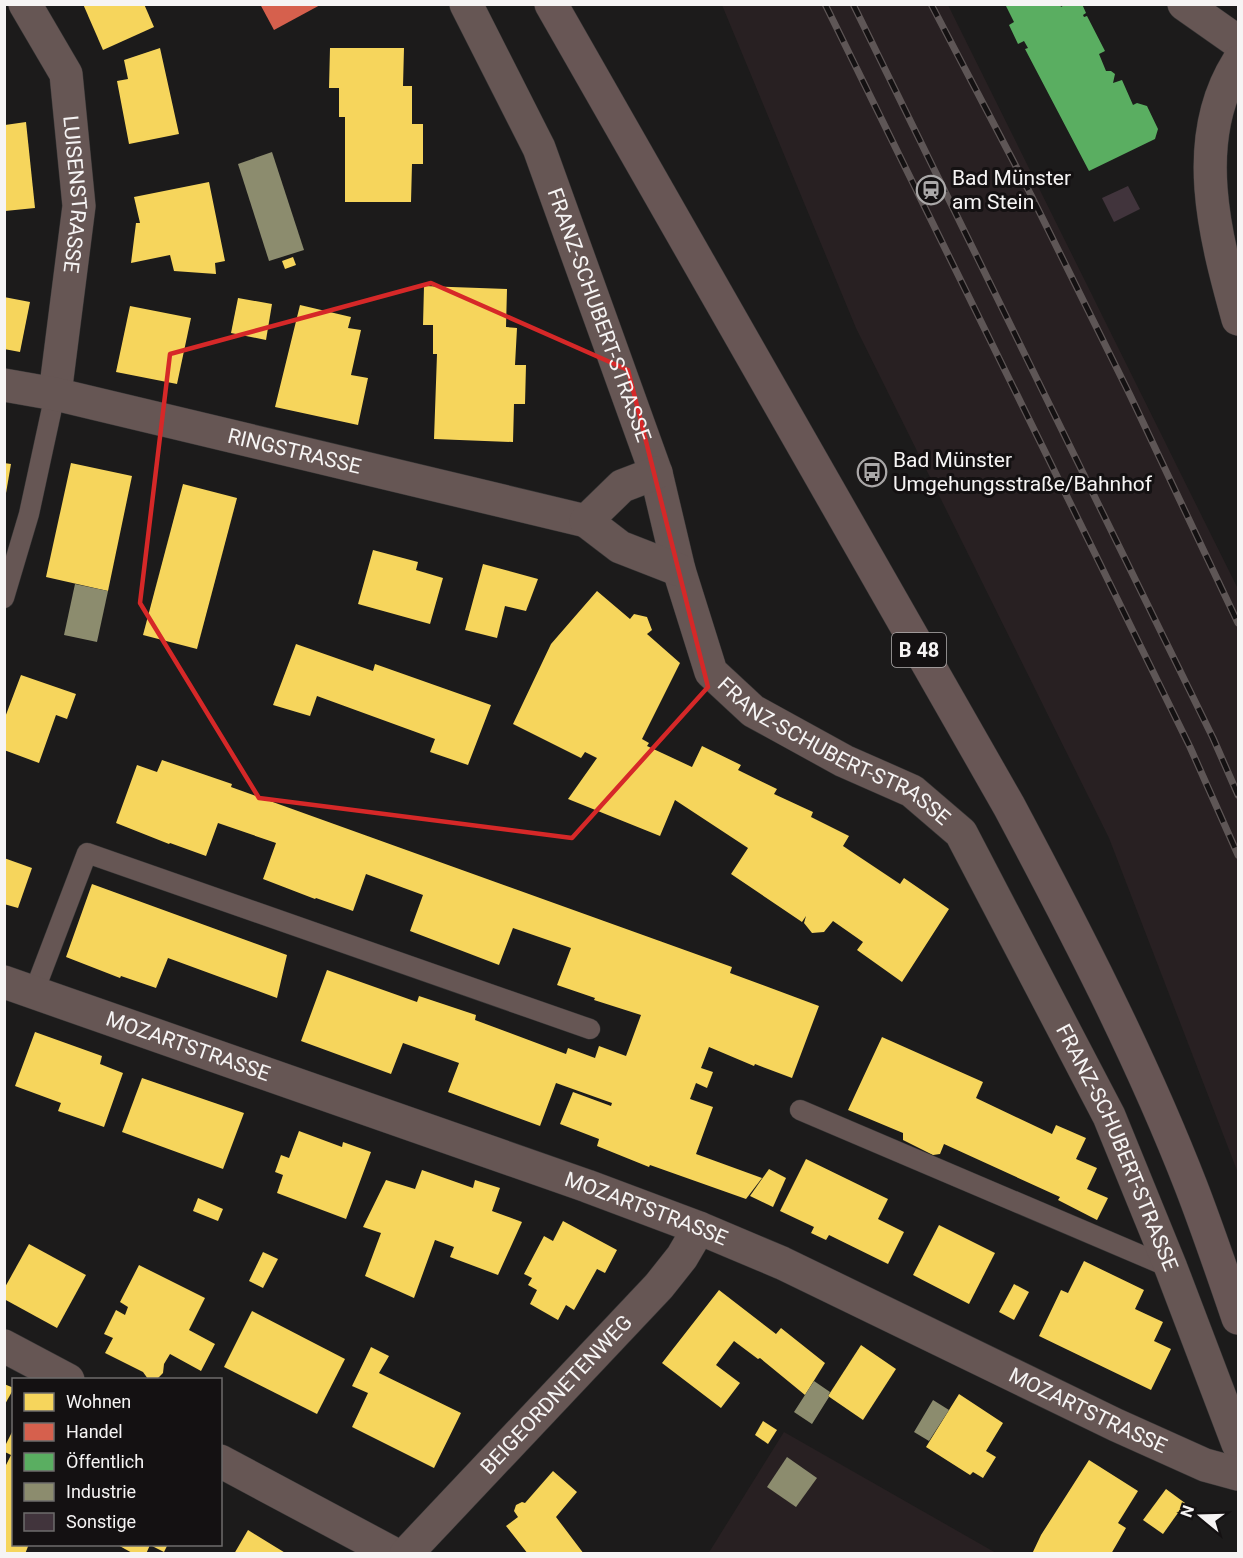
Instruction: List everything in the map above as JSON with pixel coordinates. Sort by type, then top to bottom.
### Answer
[{"type":"main road","name":"B 48","points":[[551,4],[1009,806],[1077,934],[1131,1047],[1191,1185],[1239,1318]]},
{"type":"street","name":"LUISENSTRASSE","points":[[25,4],[66,74],[79,206],[55,394]]},
{"type":"street","name":"FRANZ-SCHUBERT-STRASSE","points":[[466,4],[539,148],[656,472],[680,570],[711,672],[753,711],[844,761],[912,791],[961,833],[1109,1116],[1239,1444]]},
{"type":"street","points":[[1184,4],[1239,42]]},
{"type":"street","points":[[1239,62],[1227,80],[1215,113],[1209,148],[1214,209],[1224,268],[1239,319]]},
{"type":"street","name":"RINGSTRASSE","points":[[4,385],[55,394],[586,521],[620,547],[680,570]]},
{"type":"street","points":[[586,521],[622,486],[656,472]]},
{"type":"street","name":"MOZARTSTRASSE","points":[[19,987],[587,1186],[699,1228],[782,1263],[1116,1425],[1205,1465],[1239,1474]]},
{"type":"street","name":"BEIGEORDNETENWEG","points":[[405,1554],[659,1286],[682,1257],[699,1228]]},
{"type":"street","points":[[4,1346],[64,1378]]},
{"type":"street","points":[[222,1462],[394,1554]]},
{"type":"lane","points":[[4,598],[29,514],[55,394]]},
{"type":"lane","name":"MOZARTSTRASSE","points":[[19,987],[87,853],[590,1029]]},
{"type":"lane","points":[[800,1110],[1171,1268]]},
{"type":"highlighted area","points":[[431,283],[628,370],[708,687],[572,838],[259,798],[140,603],[170,354]]},
{"type":"shaded area","points":[[722,5],[948,5],[1238,589],[1238,1173],[1109,838],[856,328]]},
{"type":"shaded area","points":[[784,1432],[996,1553],[708,1554]]},
{"type":"building: Wohnen","points":[[83,4],[144,4],[154,27],[103,50]]},
{"type":"building: Wohnen","points":[[160,48],[179,134],[129,144],[117,81],[128,79],[124,60]]},
{"type":"building: Wohnen","points":[[330,48],[404,48],[403,86],[412,86],[412,124],[423,124],[423,164],[412,164],[411,202],[345,202],[345,117],[339,117],[339,88],[329,88]]},
{"type":"building: Wohnen","points":[[26,122],[35,208],[5,211],[5,125]]},
{"type":"building: Wohnen","points":[[209,182],[225,261],[215,263],[216,274],[174,271],[170,255],[131,263],[136,223],[140,223],[134,197]]},
{"type":"building: Wohnen","points":[[293,257],[296,265],[285,269],[282,261]]},
{"type":"building: Wohnen","points":[[424,286],[507,289],[506,327],[517,328],[515,365],[526,365],[525,404],[514,404],[513,442],[434,439],[437,354],[433,354],[433,325],[423,325]]},
{"type":"building: Wohnen","points":[[4,297],[30,302],[20,352],[4,349]]},
{"type":"building: Wohnen","points":[[238,298],[272,304],[266,340],[231,333]]},
{"type":"building: Wohnen","points":[[300,305],[351,317],[348,328],[361,330],[351,375],[368,378],[358,425],[275,407]]},
{"type":"building: Wohnen","points":[[130,306],[191,318],[177,384],[116,372]]},
{"type":"building: Wohnen","points":[[4,463],[11,464],[6,493],[4,493]]},
{"type":"building: Wohnen","points":[[71,463],[132,476],[108,591],[46,577]]},
{"type":"building: Wohnen","points":[[183,484],[237,498],[197,649],[143,635]]},
{"type":"building: Wohnen","points":[[373,550],[418,562],[416,570],[443,578],[430,624],[358,604]]},
{"type":"building: Wohnen","points":[[483,564],[538,579],[526,611],[505,606],[497,638],[465,630]]},
{"type":"building: Wohnen","points":[[597,591],[630,619],[634,614],[647,617],[652,630],[647,634],[680,663],[642,739],[649,743],[647,746],[692,767],[702,746],[741,765],[738,770],[777,789],[774,794],[813,812],[811,817],[849,836],[843,846],[900,884],[904,878],[949,909],[902,982],[857,950],[863,942],[833,921],[824,932],[812,933],[804,923],[806,916],[802,922],[731,874],[748,848],[675,800],[660,836],[568,799],[597,758],[585,752],[581,758],[513,724],[551,644]]},
{"type":"building: Wohnen","points":[[296,644],[373,671],[375,664],[491,705],[468,765],[430,752],[435,739],[317,696],[310,716],[273,705]]},
{"type":"building: Wohnen","points":[[21,675],[76,694],[67,719],[56,715],[39,763],[4,750],[4,720]]},
{"type":"building: Wohnen","points":[[162,760],[232,784],[231,787],[732,967],[730,973],[819,1006],[792,1078],[755,1064],[754,1066],[709,1047],[701,1068],[713,1072],[707,1088],[696,1083],[690,1099],[713,1107],[696,1154],[762,1178],[746,1199],[650,1165],[649,1167],[597,1146],[599,1139],[560,1124],[573,1092],[611,1106],[612,1103],[556,1083],[540,1126],[448,1092],[459,1063],[403,1043],[391,1074],[301,1041],[327,970],[417,1002],[419,996],[476,1015],[475,1020],[566,1054],[568,1048],[595,1058],[599,1046],[626,1056],[641,1015],[557,985],[571,948],[513,928],[499,965],[410,931],[423,895],[366,874],[353,911],[263,879],[276,843],[218,823],[206,856],[116,823],[137,765],[157,772]]},
{"type":"building: Wohnen","points":[[4,858],[32,868],[18,908],[4,904]]},
{"type":"building: Wohnen","points":[[92,884],[287,955],[277,998],[168,958],[156,988],[121,976],[120,978],[66,957]]},
{"type":"building: Wohnen","points":[[35,1032],[102,1056],[100,1064],[123,1073],[104,1127],[58,1111],[61,1103],[15,1086]]},
{"type":"building: Wohnen","points":[[882,1037],[983,1082],[976,1098],[1052,1134],[1056,1125],[1086,1138],[1076,1159],[1097,1168],[1087,1189],[1108,1198],[1097,1220],[1058,1200],[1060,1197],[944,1144],[940,1154],[933,1155],[903,1140],[903,1133],[848,1110]]},
{"type":"building: Wohnen","points":[[142,1078],[244,1113],[223,1169],[122,1132]]},
{"type":"building: Wohnen","points":[[299,1131],[342,1147],[343,1142],[371,1152],[346,1219],[277,1193],[283,1175],[275,1172],[281,1155],[289,1158]]},
{"type":"building: Wohnen","points":[[806,1159],[888,1199],[878,1219],[904,1232],[888,1264],[829,1235],[826,1240],[811,1233],[814,1227],[780,1211]]},
{"type":"building: Wohnen","points":[[769,1169],[786,1178],[773,1207],[750,1196]]},
{"type":"building: Wohnen","points":[[422,1170],[473,1188],[475,1180],[500,1188],[492,1211],[522,1222],[498,1275],[450,1257],[454,1247],[435,1240],[414,1298],[365,1276],[381,1233],[363,1227],[386,1180],[415,1189]]},
{"type":"building: Wohnen","points":[[198,1198],[223,1209],[218,1221],[193,1211]]},
{"type":"building: Wohnen","points":[[563,1221],[617,1250],[605,1273],[597,1269],[574,1310],[566,1305],[558,1320],[530,1304],[537,1290],[528,1285],[532,1278],[524,1274],[544,1236],[553,1241]]},
{"type":"building: Wohnen","points":[[939,1225],[995,1253],[969,1304],[913,1275]]},
{"type":"building: Wohnen","points":[[29,1244],[86,1275],[57,1328],[4,1299],[4,1289]]},
{"type":"building: Wohnen","points":[[263,1252],[278,1259],[263,1288],[249,1281]]},
{"type":"building: Wohnen","points":[[1084,1261],[1144,1290],[1135,1309],[1163,1322],[1154,1341],[1171,1349],[1151,1390],[1039,1336],[1061,1290],[1068,1293]]},
{"type":"building: Wohnen","points":[[139,1265],[205,1298],[189,1330],[215,1344],[201,1371],[170,1354],[164,1364],[163,1373],[158,1378],[147,1378],[143,1372],[105,1353],[113,1338],[104,1334],[116,1310],[125,1315],[128,1307],[120,1302]]},
{"type":"building: Wohnen","points":[[1014,1284],[1029,1292],[1014,1320],[999,1312]]},
{"type":"building: Wohnen","points":[[719,1290],[776,1334],[781,1328],[825,1363],[805,1395],[760,1358],[758,1359],[734,1341],[716,1365],[740,1383],[721,1408],[662,1363]]},
{"type":"building: Wohnen","points":[[252,1311],[345,1359],[317,1414],[224,1367]]},
{"type":"building: Wohnen","points":[[861,1345],[896,1369],[863,1420],[828,1396]]},
{"type":"building: Wohnen","points":[[371,1347],[389,1356],[379,1373],[461,1413],[434,1468],[352,1427],[368,1393],[352,1386]]},
{"type":"building: Wohnen","points":[[4,1384],[12,1387],[12,1392],[4,1406]]},
{"type":"building: Wohnen","points":[[959,1394],[1003,1423],[986,1451],[996,1457],[983,1478],[973,1472],[970,1475],[926,1447]]},
{"type":"building: Wohnen","points":[[763,1421],[777,1430],[768,1444],[755,1435]]},
{"type":"building: Wohnen","points":[[12,1432],[12,1546],[28,1546],[25,1554],[4,1553],[4,1469],[11,1455],[5,1452],[5,1446]]},
{"type":"building: Wohnen","points":[[1089,1460],[1138,1491],[1118,1523],[1126,1528],[1111,1554],[1032,1554],[1041,1535]]},
{"type":"building: Wohnen","points":[[553,1471],[577,1492],[556,1517],[584,1554],[528,1554],[506,1526],[518,1517],[514,1511],[516,1505],[525,1503]]},
{"type":"building: Wohnen","points":[[1166,1489],[1185,1503],[1163,1534],[1143,1520]]},
{"type":"building: Wohnen","points":[[248,1530],[287,1554],[234,1554]]},
{"type":"building: Wohnen","points":[[120,1546],[150,1546],[146,1554],[134,1554]]},
{"type":"building: Wohnen","points":[[152,1546],[167,1546],[164,1552]]},
{"type":"building: Handel","points":[[260,4],[322,4],[274,30]]},
{"type":"building: Öffentlich","points":[[1005,4],[1060,4],[1061,7],[1066,4],[1082,4],[1086,13],[1083,15],[1087,16],[1105,51],[1099,54],[1106,71],[1115,74],[1113,83],[1122,80],[1133,105],[1137,103],[1147,106],[1158,129],[1155,139],[1089,171],[1025,49],[1028,48],[1024,41],[1018,44],[1009,25],[1014,22]]},
{"type":"building: Industrie","points":[[272,152],[304,250],[269,261],[238,164]]},
{"type":"building: Industrie","points":[[75,584],[108,591],[97,642],[64,635]]},
{"type":"building: Industrie","points":[[814,1381],[830,1392],[812,1424],[794,1412]]},
{"type":"building: Industrie","points":[[933,1400],[949,1410],[929,1441],[914,1432]]},
{"type":"building: Industrie","points":[[787,1457],[817,1478],[796,1507],[767,1487]]},
{"type":"building: Sonstige","points":[[1128,186],[1140,209],[1114,222],[1102,198]]},
{"type":"railway","points":[[825,4],[1190,747],[1238,855]]},
{"type":"railway","points":[[853,4],[1213,738],[1238,795]]},
{"type":"railway","points":[[931,4],[1031,195],[1130,395],[1238,623]]},
{"type":"place","name":"Bad Münster am Stein","points":[[931,190]]},
{"type":"place","name":"Bad Münster Umgehungsstraße/Bahnhof","points":[[872,472]]}]
